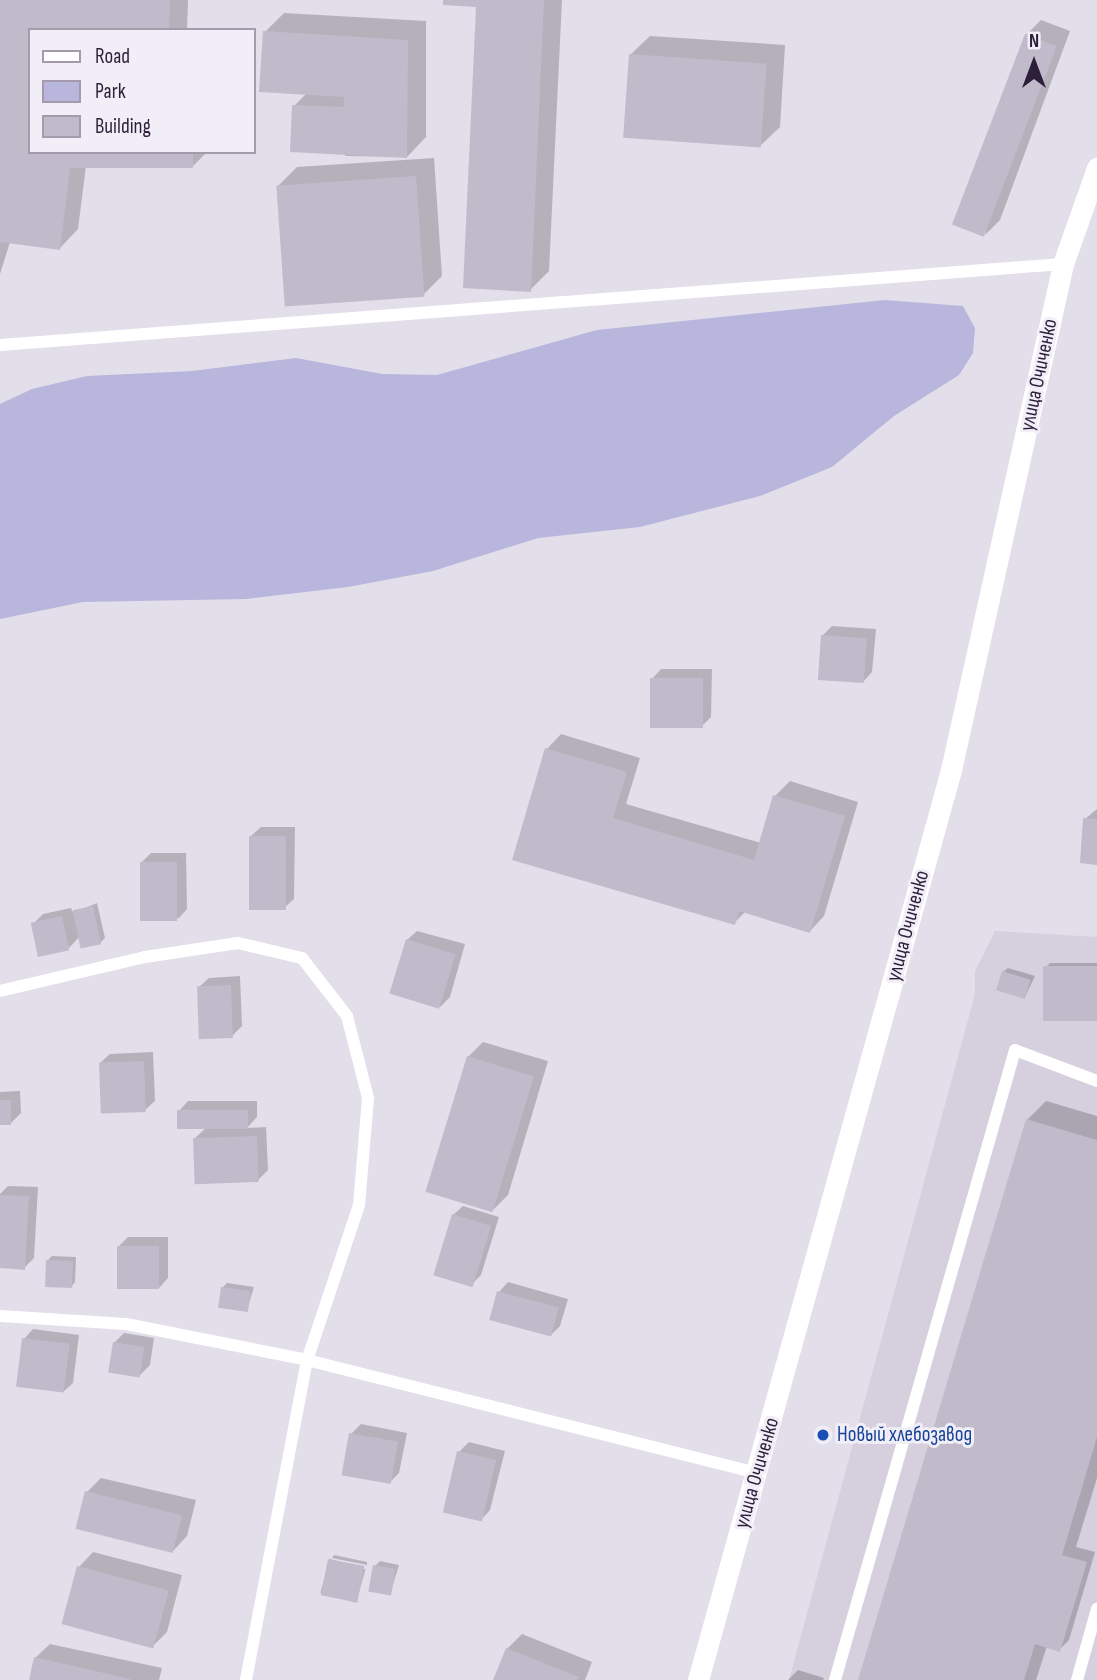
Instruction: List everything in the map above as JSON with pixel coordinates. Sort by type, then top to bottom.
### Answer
[{"type":"street","name":"улица Очиченко","points":[[698,1680],[758,1473],[951,770],[1063,264],[1097,168]]},
{"type":"lane","points":[[0,345],[1063,264]]},
{"type":"lane","points":[[0,991],[145,957],[238,943],[302,958],[347,1016],[368,1098],[359,1205],[307,1360],[246,1680]]},
{"type":"lane","points":[[835,1680],[1015,1050],[1097,1081]]},
{"type":"lane","points":[[0,1316],[126,1324],[307,1360],[758,1473]]},
{"type":"lane","points":[[1077,1680],[1097,1609]]},
{"type":"shaded area","points":[[995,931],[1097,937],[1097,1680],[789,1680],[975,994],[975,971]]},
{"type":"green space","points":[[885,300],[963,306],[975,328],[973,353],[959,375],[894,416],[832,467],[760,496],[640,527],[538,538],[433,571],[348,587],[246,599],[83,602],[0,619],[0,404],[32,389],[87,376],[192,371],[296,358],[382,374],[437,375],[597,330]]},
{"type":"building","points":[[0,0],[170,0],[169,28],[28,28],[28,154],[193,154],[193,168],[70,168],[60,250],[0,242]]},
{"type":"building","points":[[443,0],[544,0],[531,292],[463,288],[476,7],[443,5]]},
{"type":"building","points":[[263,31],[408,40],[407,158],[290,152],[292,105],[344,107],[344,97],[259,92]]},
{"type":"building","points":[[1025,34],[1057,46],[984,237],[952,224]]},
{"type":"building","points":[[629,54],[767,64],[761,147],[623,138]]},
{"type":"building","points":[[416,176],[424,297],[285,306],[276,186]]},
{"type":"building","points":[[821,635],[867,638],[864,683],[818,680]]},
{"type":"building","points":[[650,678],[703,678],[703,728],[650,728]]},
{"type":"building","points":[[545,748],[627,772],[613,818],[754,860],[773,795],[845,816],[810,933],[739,911],[735,925],[512,860]]},
{"type":"building","points":[[1083,818],[1097,819],[1097,865],[1080,863]]},
{"type":"building","points":[[249,836],[286,836],[286,910],[249,910]]},
{"type":"building","points":[[140,862],[177,862],[177,921],[140,921]]},
{"type":"building","points":[[93,906],[101,944],[81,949],[72,910]]},
{"type":"building","points":[[62,916],[69,950],[38,957],[31,923]]},
{"type":"building","points":[[406,939],[456,954],[439,1009],[389,994]]},
{"type":"building","points":[[1043,966],[1097,966],[1097,1021],[1043,1021]]},
{"type":"building","points":[[1002,971],[1031,980],[1025,999],[996,990]]},
{"type":"building","points":[[231,985],[233,1038],[199,1039],[197,986]]},
{"type":"building","points":[[467,1056],[534,1076],[492,1212],[425,1192]]},
{"type":"building","points":[[144,1061],[146,1112],[101,1114],[99,1063]]},
{"type":"building","points":[[0,1100],[11,1100],[11,1125],[0,1125]]},
{"type":"building","points":[[177,1110],[248,1110],[248,1129],[177,1129]]},
{"type":"building","points":[[1026,1119],[1097,1140],[1097,1437],[1062,1555],[1087,1562],[1060,1652],[1035,1644],[1024,1680],[858,1680]]},
{"type":"building","points":[[257,1136],[259,1182],[195,1184],[193,1138]]},
{"type":"building","points":[[0,1195],[29,1196],[25,1270],[0,1268]]},
{"type":"building","points":[[452,1214],[491,1226],[472,1287],[433,1275]]},
{"type":"building","points":[[117,1246],[159,1246],[159,1289],[117,1289]]},
{"type":"building","points":[[46,1260],[73,1261],[72,1288],[45,1287]]},
{"type":"building","points":[[221,1287],[251,1291],[248,1312],[218,1308]]},
{"type":"building","points":[[497,1291],[559,1308],[551,1337],[489,1320]]},
{"type":"building","points":[[22,1338],[70,1344],[64,1392],[16,1387]]},
{"type":"building","points":[[113,1342],[145,1347],[140,1378],[108,1373]]},
{"type":"building","points":[[349,1433],[398,1442],[391,1484],[342,1475]]},
{"type":"building","points":[[457,1451],[496,1460],[482,1521],[443,1512]]},
{"type":"building","points":[[85,1491],[182,1515],[173,1553],[76,1529]]},
{"type":"building","points":[[328,1559],[364,1566],[357,1602],[321,1595]]},
{"type":"building","points":[[373,1565],[396,1569],[391,1596],[368,1592]]},
{"type":"building","points":[[77,1566],[169,1591],[153,1649],[61,1624]]},
{"type":"building","points":[[506,1648],[579,1677],[577,1680],[493,1680]]},
{"type":"building","points":[[34,1657],[130,1679],[130,1680],[29,1680]]},
{"type":"place","name":"Новый хлебозавод","points":[[823,1435]]}]
